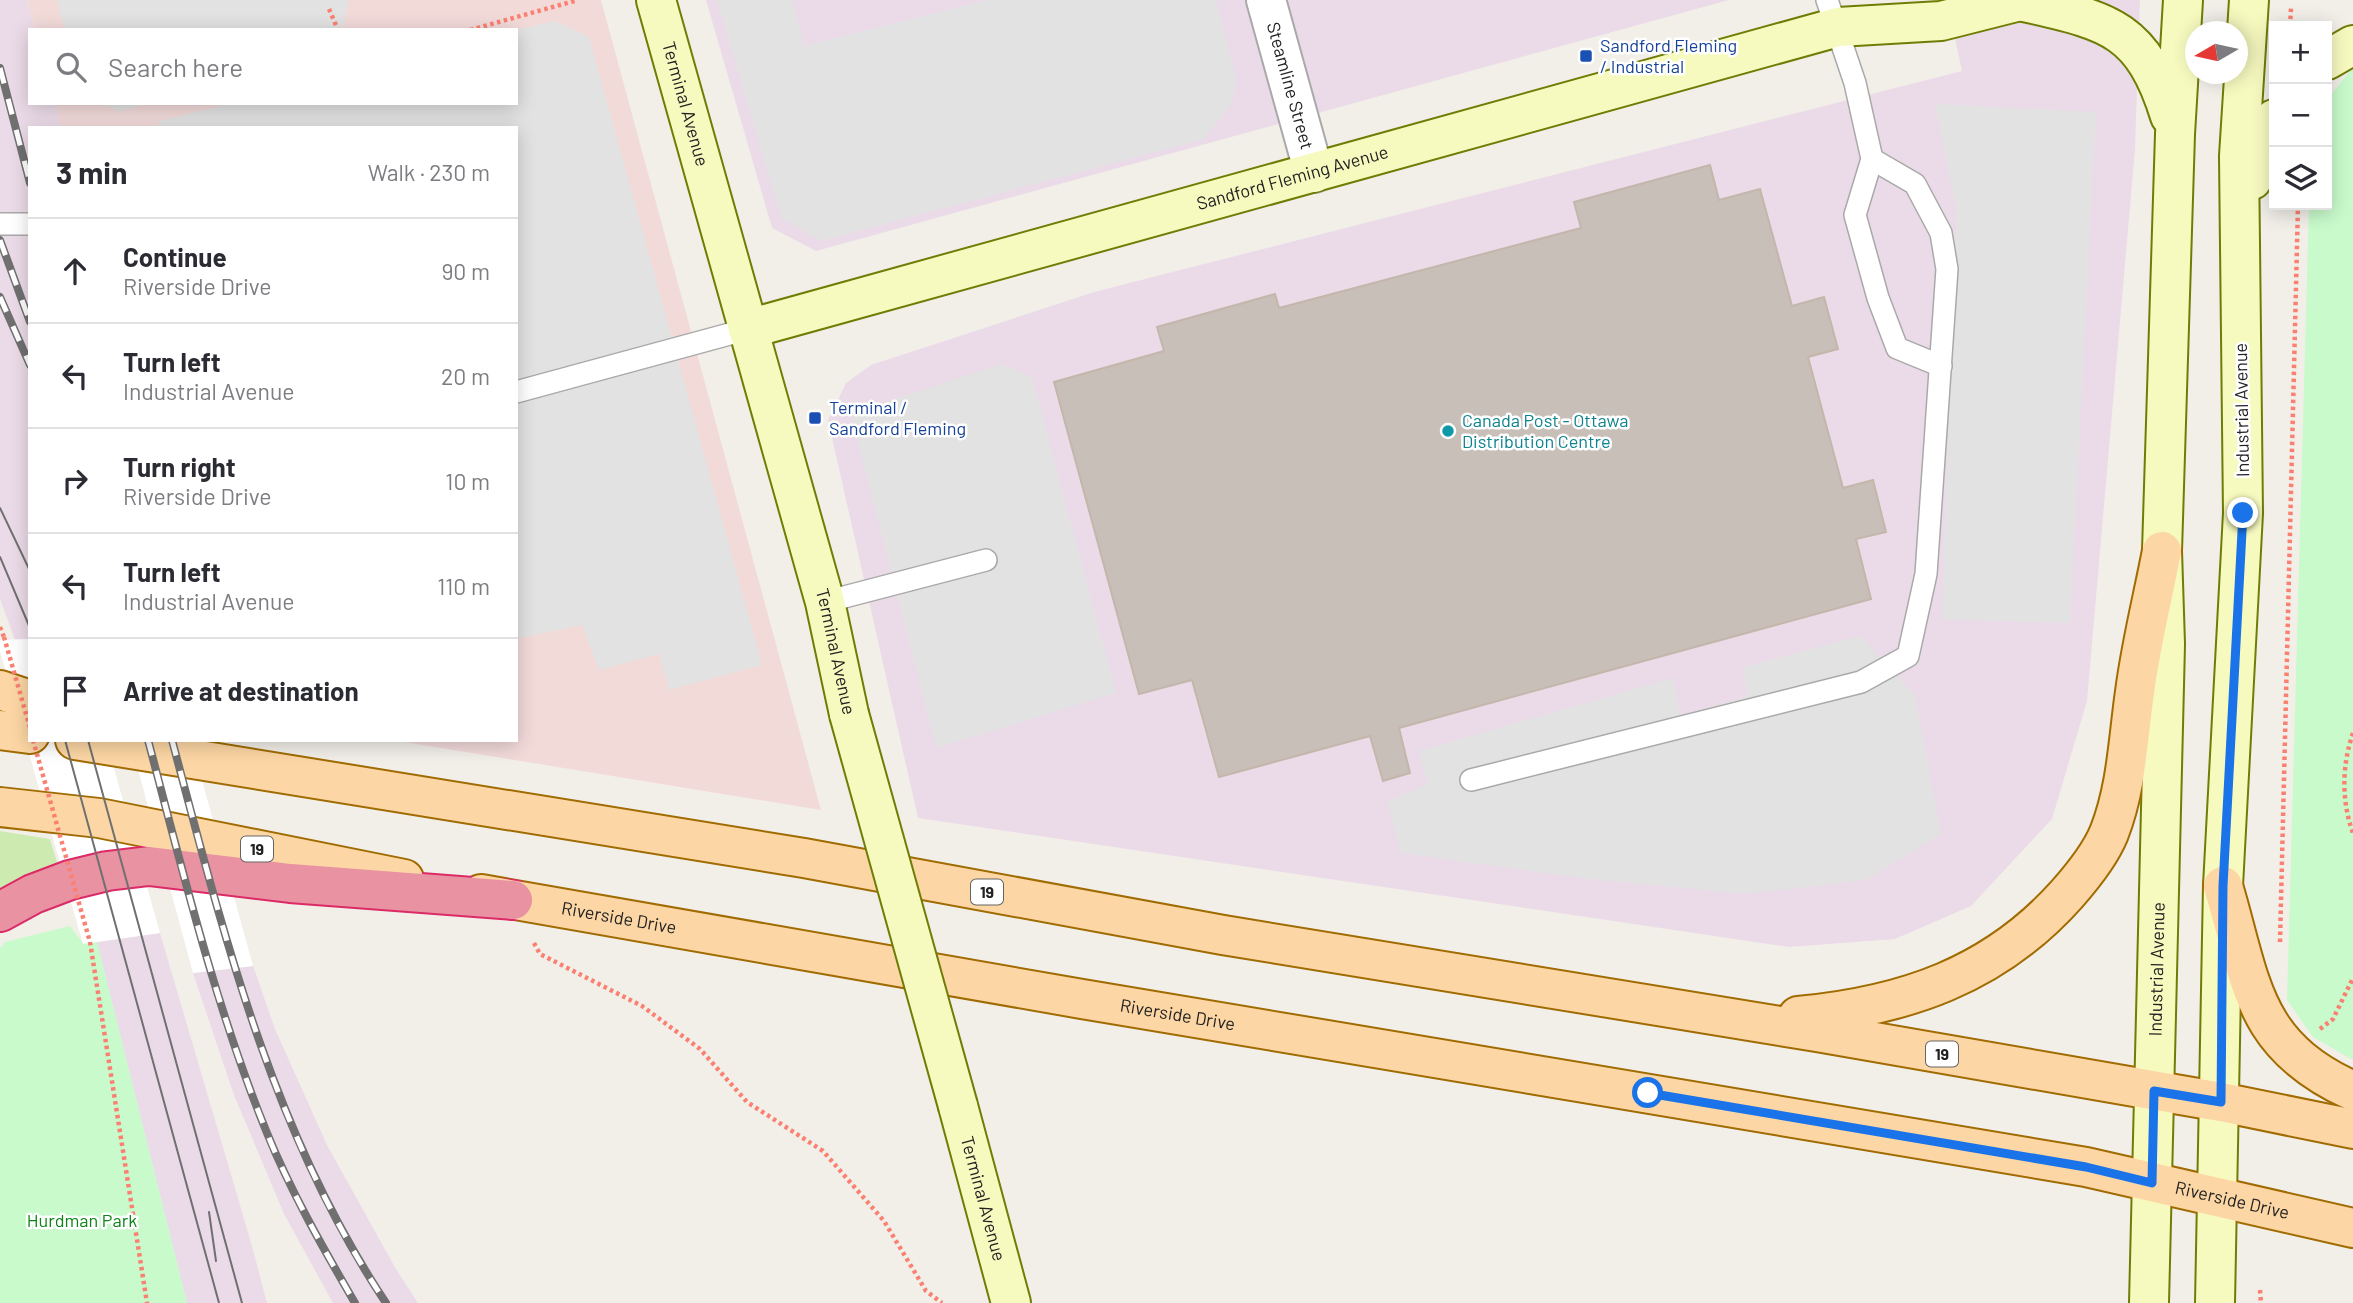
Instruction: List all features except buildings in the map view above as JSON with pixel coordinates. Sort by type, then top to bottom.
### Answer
[{"type":"highway","points":[[0,912],[33,894],[70,880],[107,871],[149,866],[290,883],[513,900]]},
{"type":"main road","points":[[1729,1017],[1839,1012],[1889,1002],[1933,989],[1986,963],[2051,911],[2082,877],[2108,836],[2123,790],[2135,693],[2162,551]]},
{"type":"main road","points":[[0,690],[28,699]]},
{"type":"main road","points":[[0,730],[28,734]]},
{"type":"main road","name":"19","points":[[87,742],[804,858],[1223,935],[1729,1017],[2221,1102],[2353,1129]]},
{"type":"main road","points":[[163,742],[244,768]]},
{"type":"main road","name":"Riverside Drive","points":[[0,807],[99,818],[513,900],[2086,1167],[2353,1228]]},
{"type":"main road","points":[[2223,886],[2254,996],[2267,1024],[2305,1066],[2353,1091]]},
{"type":"street","name":"Terminal Avenue","points":[[656,0],[825,602],[849,714],[1011,1303]]},
{"type":"street","name":"Steamline Street","points":[[1266,0],[1314,173]]},
{"type":"street","name":"Sandford Fleming Avenue","points":[[748,330],[1314,173],[1884,0]]},
{"type":"street","name":"Industrial Avenue","points":[[2152,1183],[2165,644],[2162,551],[2175,134],[2183,0]]},
{"type":"street","name":"Industrial Avenue","points":[[2217,1198],[2221,1102],[2223,886],[2243,513],[2239,156],[2249,0]]},
{"type":"street","name":"Sandford Fleming Avenue","points":[[1833,14],[1941,21],[2022,1]]},
{"type":"street","points":[[2022,1],[2088,17],[2117,30],[2146,58],[2158,80],[2175,134]]},
{"type":"street","points":[[2332,58],[2353,46]]},
{"type":"street","points":[[2240,276],[2253,169],[2269,131]]},
{"type":"street","points":[[2149,1303],[2152,1183]]},
{"type":"street","points":[[2215,1303],[2217,1198]]},
{"type":"lane","points":[[1833,14],[1855,83],[1872,159],[1855,215],[1878,298],[1897,348],[1941,366]]},
{"type":"lane","points":[[1471,780],[1861,681],[1908,656],[1926,575],[1947,269],[1941,233],[1915,184],[1872,159]]},
{"type":"lane","points":[[0,224],[28,224]]},
{"type":"lane","points":[[518,391],[748,330]]},
{"type":"lane","points":[[825,602],[986,560]]},
{"type":"path","points":[[477,28],[578,0]]},
{"type":"path","points":[[2290,21],[2291,8]]},
{"type":"path","points":[[329,9],[337,28]]},
{"type":"path","points":[[2280,945],[2298,210]]},
{"type":"path","points":[[0,627],[28,721]]},
{"type":"path","points":[[2353,733],[2348,748],[2344,794],[2353,833]]},
{"type":"path","points":[[34,742],[90,942],[147,1303]]},
{"type":"path","points":[[534,943],[540,954],[642,1006],[699,1049],[747,1102],[823,1151],[884,1221],[926,1291],[942,1303]]},
{"type":"path","points":[[2316,1031],[2333,1019],[2353,978]]},
{"type":"path","points":[[2260,1290],[2261,1303]]},
{"type":"shaded area","points":[[0,0],[27,0],[34,28],[28,28],[28,105],[56,105],[61,126],[28,126],[28,639],[15,640],[0,599]]},
{"type":"shaded area","points":[[27,0],[601,0],[821,810],[404,742],[518,742],[518,126],[61,126],[56,105],[518,105],[518,28],[34,28]]},
{"type":"shaded area","points":[[57,0],[349,0],[342,28],[64,28]]},
{"type":"shaded area","points":[[706,0],[1729,0],[816,251],[772,228]]},
{"type":"shaded area","points":[[717,0],[792,0],[804,46],[988,0],[1216,0],[1236,79],[1232,103],[1204,139],[820,241],[781,217]]},
{"type":"shaded area","points":[[1947,0],[2140,0],[2135,149],[2087,701],[2052,819],[1971,906],[1895,939],[1789,947],[918,818],[828,420],[846,383],[871,365],[1094,292],[1962,71]]},
{"type":"shaded area","points":[[555,21],[589,37],[762,665],[669,690],[659,654],[599,670],[582,625],[518,639],[518,126],[158,126],[160,121],[224,105],[518,105],[518,30]]},
{"type":"shaded area","points":[[1935,104],[2096,112],[2070,623],[1942,619],[1956,209]]},
{"type":"shaded area","points":[[108,105],[144,105],[118,112]]},
{"type":"shaded area","points":[[1001,364],[1032,377],[1116,693],[936,748],[851,414]]},
{"type":"shaded area","points":[[1860,636],[1915,696],[1941,834],[1866,880],[1745,894],[1590,879],[1401,853],[1387,801],[1428,784],[1419,751],[1673,678],[1680,715],[1747,697],[1744,667]]},
{"type":"shaded area","points":[[160,933],[267,1303],[187,1303],[97,942]]},
{"type":"shaded area","points":[[253,966],[275,1029],[327,1145],[418,1303],[333,1303],[284,1214],[234,1095],[193,973]]},
{"type":"green space","points":[[2353,67],[2353,1060],[2313,1037],[2287,1000],[2309,210],[2332,210],[2332,94]]},
{"type":"green space","points":[[0,831],[50,839],[59,869],[0,892]]},
{"type":"green space","name":"Hurdman Park","points":[[70,926],[83,943],[97,942],[187,1303],[0,1303],[0,948],[5,942]]},
{"type":"pier","points":[[28,639],[28,742],[107,742],[160,933],[83,944],[0,651],[0,640]]},
{"type":"pier","points":[[131,742],[192,742],[253,966],[193,973]]},
{"type":"tram line","points":[[0,508],[28,567]]},
{"type":"tram line","points":[[0,557],[28,623]]},
{"type":"tram line","points":[[66,742],[219,1303]]},
{"type":"tram line","points":[[89,742],[242,1303]]},
{"type":"tram line","points":[[209,1212],[216,1261]]},
{"type":"railway","points":[[0,68],[28,175]]},
{"type":"railway","points":[[0,240],[28,317]]},
{"type":"railway","points":[[0,297],[28,360]]},
{"type":"railway","points":[[149,742],[201,938],[248,1085],[286,1177],[355,1303]]},
{"type":"railway","points":[[173,742],[211,887],[256,1031],[282,1101],[346,1238],[386,1303]]},
{"type":"place","name":"Sandford Fleming / Industrial","points":[[1586,56]]},
{"type":"place","name":"Terminal / Sandford Fleming","points":[[815,418]]},
{"type":"place","name":"Canada Post - Ottawa Distribution Centre","points":[[1448,431]]},
{"type":"route","points":[[1648,1093],[2086,1167],[2152,1183],[2154,1091],[2221,1102],[2223,886],[2243,513]]}]
